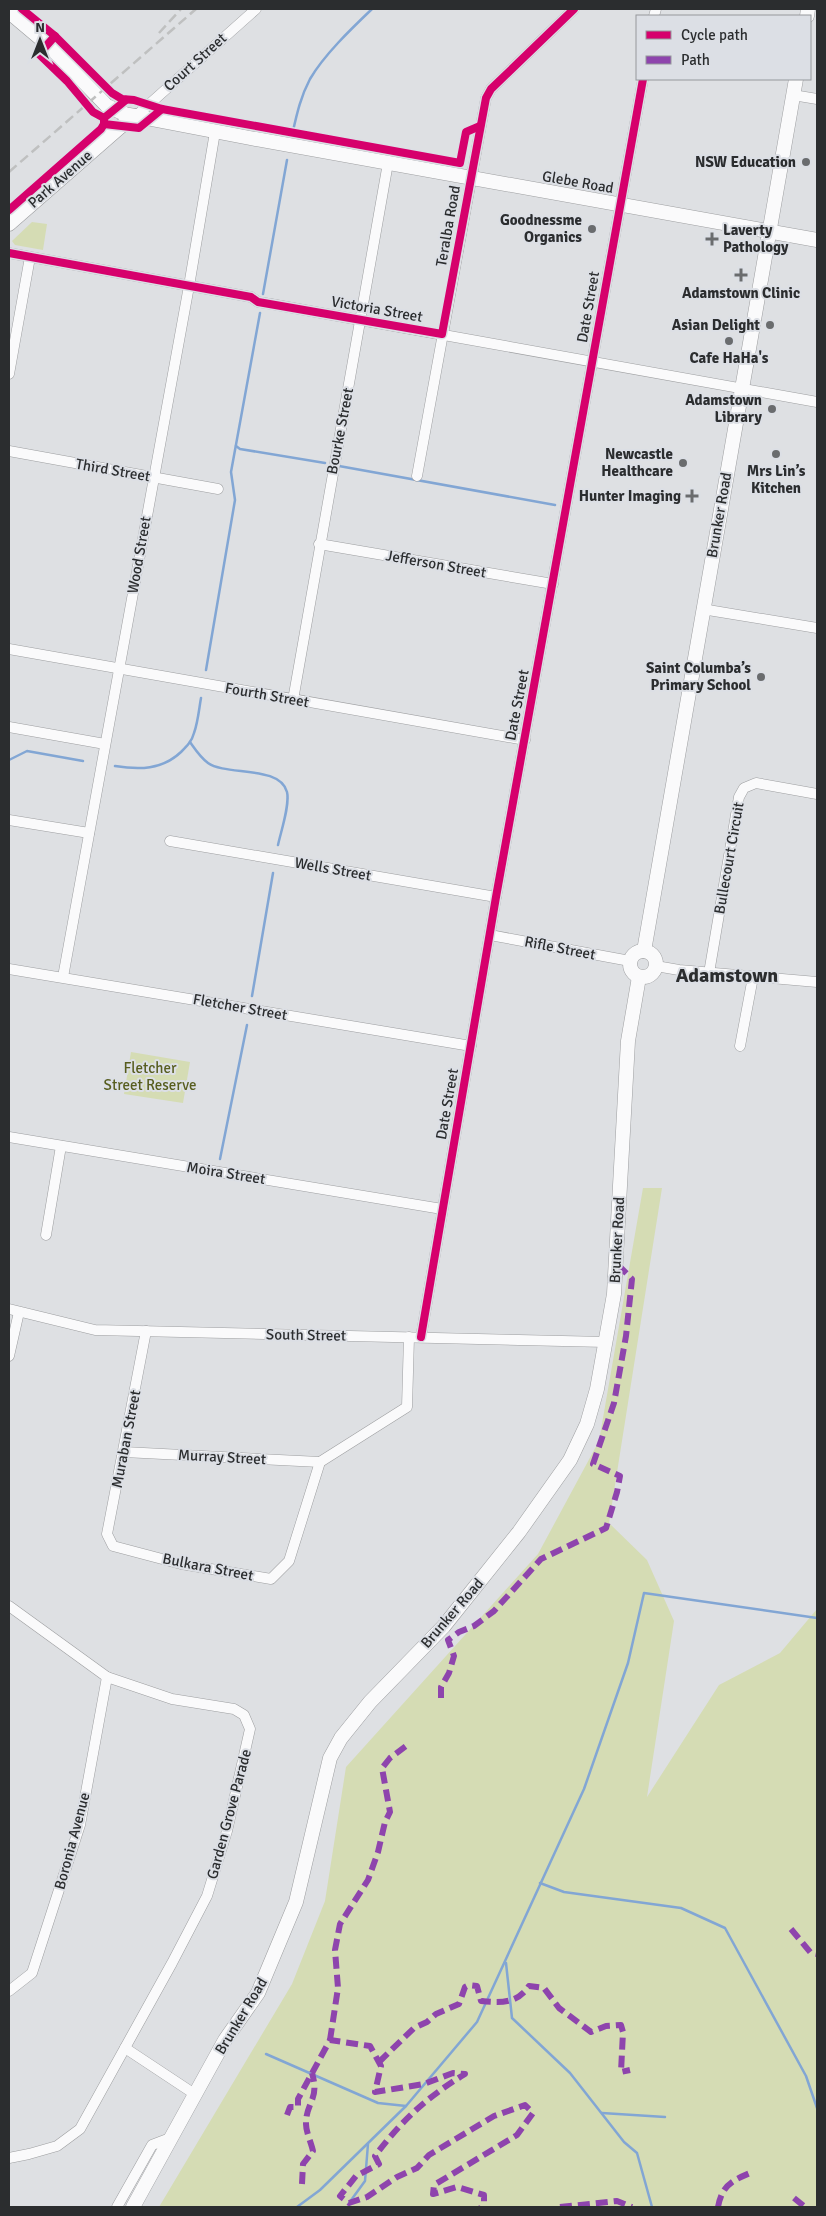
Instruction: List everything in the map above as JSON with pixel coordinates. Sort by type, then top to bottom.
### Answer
[{"type":"main road","name":"Glebe Road","points":[[9,12],[47,44],[96,96],[114,110],[215,132],[817,240]]},
{"type":"main road","name":"Brunker Road","points":[[644,951],[702,609],[796,80]]},
{"type":"main road","name":"Park Avenue","points":[[9,224],[120,126],[136,116]]},
{"type":"main road","points":[[644,951],[653,955],[656,966],[650,975],[640,977],[632,971],[630,961],[635,954],[644,951]]},
{"type":"main road","name":"Brunker Road","points":[[133,2207],[196,2096],[225,2040],[258,1994],[296,1902],[330,1758],[341,1738],[370,1702],[444,1626],[519,1532],[570,1460],[587,1424],[597,1389],[614,1294],[628,1041],[640,977]]},
{"type":"street","name":"Court Street","points":[[136,116],[256,9]]},
{"type":"street","name":"Teralba Road","points":[[417,476],[483,107],[491,89],[574,9]]},
{"type":"street","name":"Date Street","points":[[421,1337],[496,897],[643,80]]},
{"type":"street","points":[[793,95],[817,99]]},
{"type":"street","name":"Wood Street","points":[[63,977],[189,286],[215,132]]},
{"type":"street","name":"Bourke Street","points":[[293,700],[319,544],[388,163]]},
{"type":"street","name":"Victoria Street","points":[[9,253],[252,296],[258,302],[817,402]]},
{"type":"street","points":[[9,374],[30,257]]},
{"type":"street","name":"Third Street","points":[[9,451],[218,489]]},
{"type":"street","name":"Jefferson Street","points":[[319,544],[553,584]]},
{"type":"street","points":[[702,609],[817,628]]},
{"type":"street","name":"Fourth Street","points":[[9,649],[525,740]]},
{"type":"street","points":[[9,727],[105,744]]},
{"type":"street","name":"Bullecourt Circuit","points":[[709,973],[739,797],[744,788],[756,783],[817,794]]},
{"type":"street","points":[[9,820],[89,833]]},
{"type":"street","name":"Wells Street","points":[[170,841],[496,897]]},
{"type":"street","name":"Rifle Street","points":[[490,935],[630,961]]},
{"type":"street","points":[[656,966],[709,973],[817,982]]},
{"type":"street","name":"Fletcher Street","points":[[9,968],[471,1046]]},
{"type":"street","points":[[740,1046],[752,977]]},
{"type":"street","name":"Moira Street","points":[[9,1137],[442,1209]]},
{"type":"street","points":[[46,1235],[61,1146]]},
{"type":"street","name":"South Street","points":[[9,1309],[95,1330],[606,1342]]},
{"type":"street","points":[[9,1356],[19,1312]]},
{"type":"street","name":"Muraban Street","points":[[113,1546],[107,1534],[146,1331]]},
{"type":"street","points":[[320,1462],[407,1407],[409,1337]]},
{"type":"street","name":"Murray Street","points":[[124,1452],[320,1462]]},
{"type":"street","name":"Bulkara Street","points":[[113,1546],[182,1564],[270,1579],[289,1561],[320,1462]]},
{"type":"street","name":"Garden Grove Parade","points":[[9,1606],[107,1677],[172,1699],[234,1709],[244,1715],[250,1728],[227,1831],[207,1896],[80,2129],[57,2146],[9,2158]]},
{"type":"street","name":"Boronia Avenue","points":[[9,1991],[32,1974],[77,1833],[107,1677]]},
{"type":"street","points":[[125,2048],[196,2096]]},
{"type":"street","points":[[117,2207],[152,2145],[173,2136]]},
{"type":"green space","points":[[32,222],[47,224],[43,250],[15,245],[12,241]]},
{"type":"green space","name":"Fletcher Street Reserve","points":[[131,1052],[190,1062],[183,1103],[124,1094]]},
{"type":"green space","points":[[643,1188],[662,1188],[609,1523],[647,1560],[674,1621],[647,1797],[719,1685],[780,1653],[817,1609],[817,2207],[159,2207],[292,1984],[325,1901],[346,1767],[538,1554],[599,1441]]},
{"type":"waterway","points":[[293,131],[304,92],[310,79],[338,42],[372,9]]},
{"type":"waterway","points":[[263,294],[287,160]]},
{"type":"waterway","points":[[206,670],[235,500],[231,472],[260,313]]},
{"type":"waterway","points":[[236,446],[240,449],[325,463]]},
{"type":"waterway","points":[[339,466],[555,505]]},
{"type":"waterway","points":[[115,766],[150,767],[174,758],[192,738],[201,698]]},
{"type":"waterway","points":[[190,742],[205,761],[216,767],[264,774],[282,784],[288,797],[278,845]]},
{"type":"waterway","points":[[9,760],[27,751],[83,761]]},
{"type":"waterway","points":[[252,996],[273,873]]},
{"type":"waterway","points":[[220,1159],[247,1025]]},
{"type":"waterway","points":[[297,2207],[320,2190],[406,2106],[477,2022],[584,1789],[628,1663],[644,1593],[817,1618]]},
{"type":"waterway","points":[[540,1883],[564,1892],[681,1908],[725,1928],[806,2076],[817,2108]]},
{"type":"waterway","points":[[506,1963],[512,2018],[570,2073],[624,2142],[637,2153],[652,2207]]},
{"type":"waterway","points":[[266,2054],[378,2103],[406,2106]]},
{"type":"waterway","points":[[602,2113],[665,2117]]},
{"type":"waterway","points":[[349,2207],[349,2203],[365,2181],[368,2144]]},
{"type":"railway","points":[[159,33],[181,9]]},
{"type":"railway","points":[[9,172],[196,9]]},
{"type":"marked path","points":[[441,1698],[441,1687],[449,1673],[454,1656],[448,1640],[459,1632],[474,1626],[494,1611],[541,1559],[606,1528],[620,1476],[593,1464],[614,1403],[626,1336],[632,1279],[616,1263]]},
{"type":"marked path","points":[[330,2040],[338,1988],[335,1950],[340,1924],[368,1880],[378,1852],[385,1822],[390,1812],[382,1768],[390,1758],[406,1746]]},
{"type":"marked path","points":[[791,1929],[811,1953],[817,1954]]},
{"type":"marked path","points":[[379,2062],[414,2028],[427,2022],[436,2014],[459,2004],[465,1987],[469,1985],[477,1986],[481,2001],[495,2002],[514,1999],[529,1986],[544,1988],[559,2008],[591,2032],[606,2026],[621,2025],[623,2032],[621,2072],[630,2070]]},
{"type":"marked path","points":[[287,2115],[290,2107],[298,2107],[298,2099],[330,2040],[370,2046],[381,2066],[375,2092],[424,2084],[453,2073],[465,2074],[416,2110],[375,2156],[379,2164],[356,2176],[340,2196],[349,2203],[367,2197],[397,2177],[417,2168],[429,2155],[494,2116],[525,2105],[533,2113],[517,2135],[434,2185],[433,2194],[457,2187],[484,2195],[484,2202],[481,2207]]},
{"type":"marked path","points":[[302,2184],[303,2164],[313,2151],[306,2124],[308,2110],[314,2095],[312,2073]]},
{"type":"marked path","points":[[718,2207],[722,2194],[728,2185],[750,2173]]},
{"type":"marked path","points":[[794,2198],[805,2207]]},
{"type":"marked path","points":[[560,2207],[617,2201],[632,2207]]},
{"type":"cycle path","points":[[22,9],[55,36],[112,93],[122,99],[134,100],[162,109],[460,163],[466,132],[480,126]]},
{"type":"cycle path","points":[[9,253],[251,297],[258,302],[442,334],[486,98],[491,89],[574,9]]},
{"type":"cycle path","points":[[55,36],[39,54],[67,81],[93,112],[104,118]]},
{"type":"cycle path","points":[[421,1337],[496,897],[643,80]]},
{"type":"cycle path","points":[[9,210],[101,129],[104,124],[104,118],[126,100]]},
{"type":"cycle path","points":[[104,124],[139,128],[162,109]]},
{"type":"place","name":"NSW Education","points":[[806,162]]},
{"type":"place","name":"Goodnessme Organics","points":[[592,229]]},
{"type":"place","name":"Laverty Pathology","points":[[712,239]]},
{"type":"place","name":"Adamstown Clinic","points":[[741,275]]},
{"type":"place","name":"Asian Delight","points":[[770,325]]},
{"type":"place","name":"Cafe HaHa's","points":[[729,341]]},
{"type":"place","name":"Adamstown Library","points":[[772,409]]},
{"type":"place","name":"Mrs Lin’s Kitchen","points":[[776,454]]},
{"type":"place","name":"Newcastle Healthcare","points":[[683,463]]},
{"type":"place","name":"Hunter Imaging","points":[[692,496]]},
{"type":"place","name":"Saint Columba’s Primary School","points":[[761,677]]},
{"type":"district","name":"Adamstown","points":[[727,975]]}]
